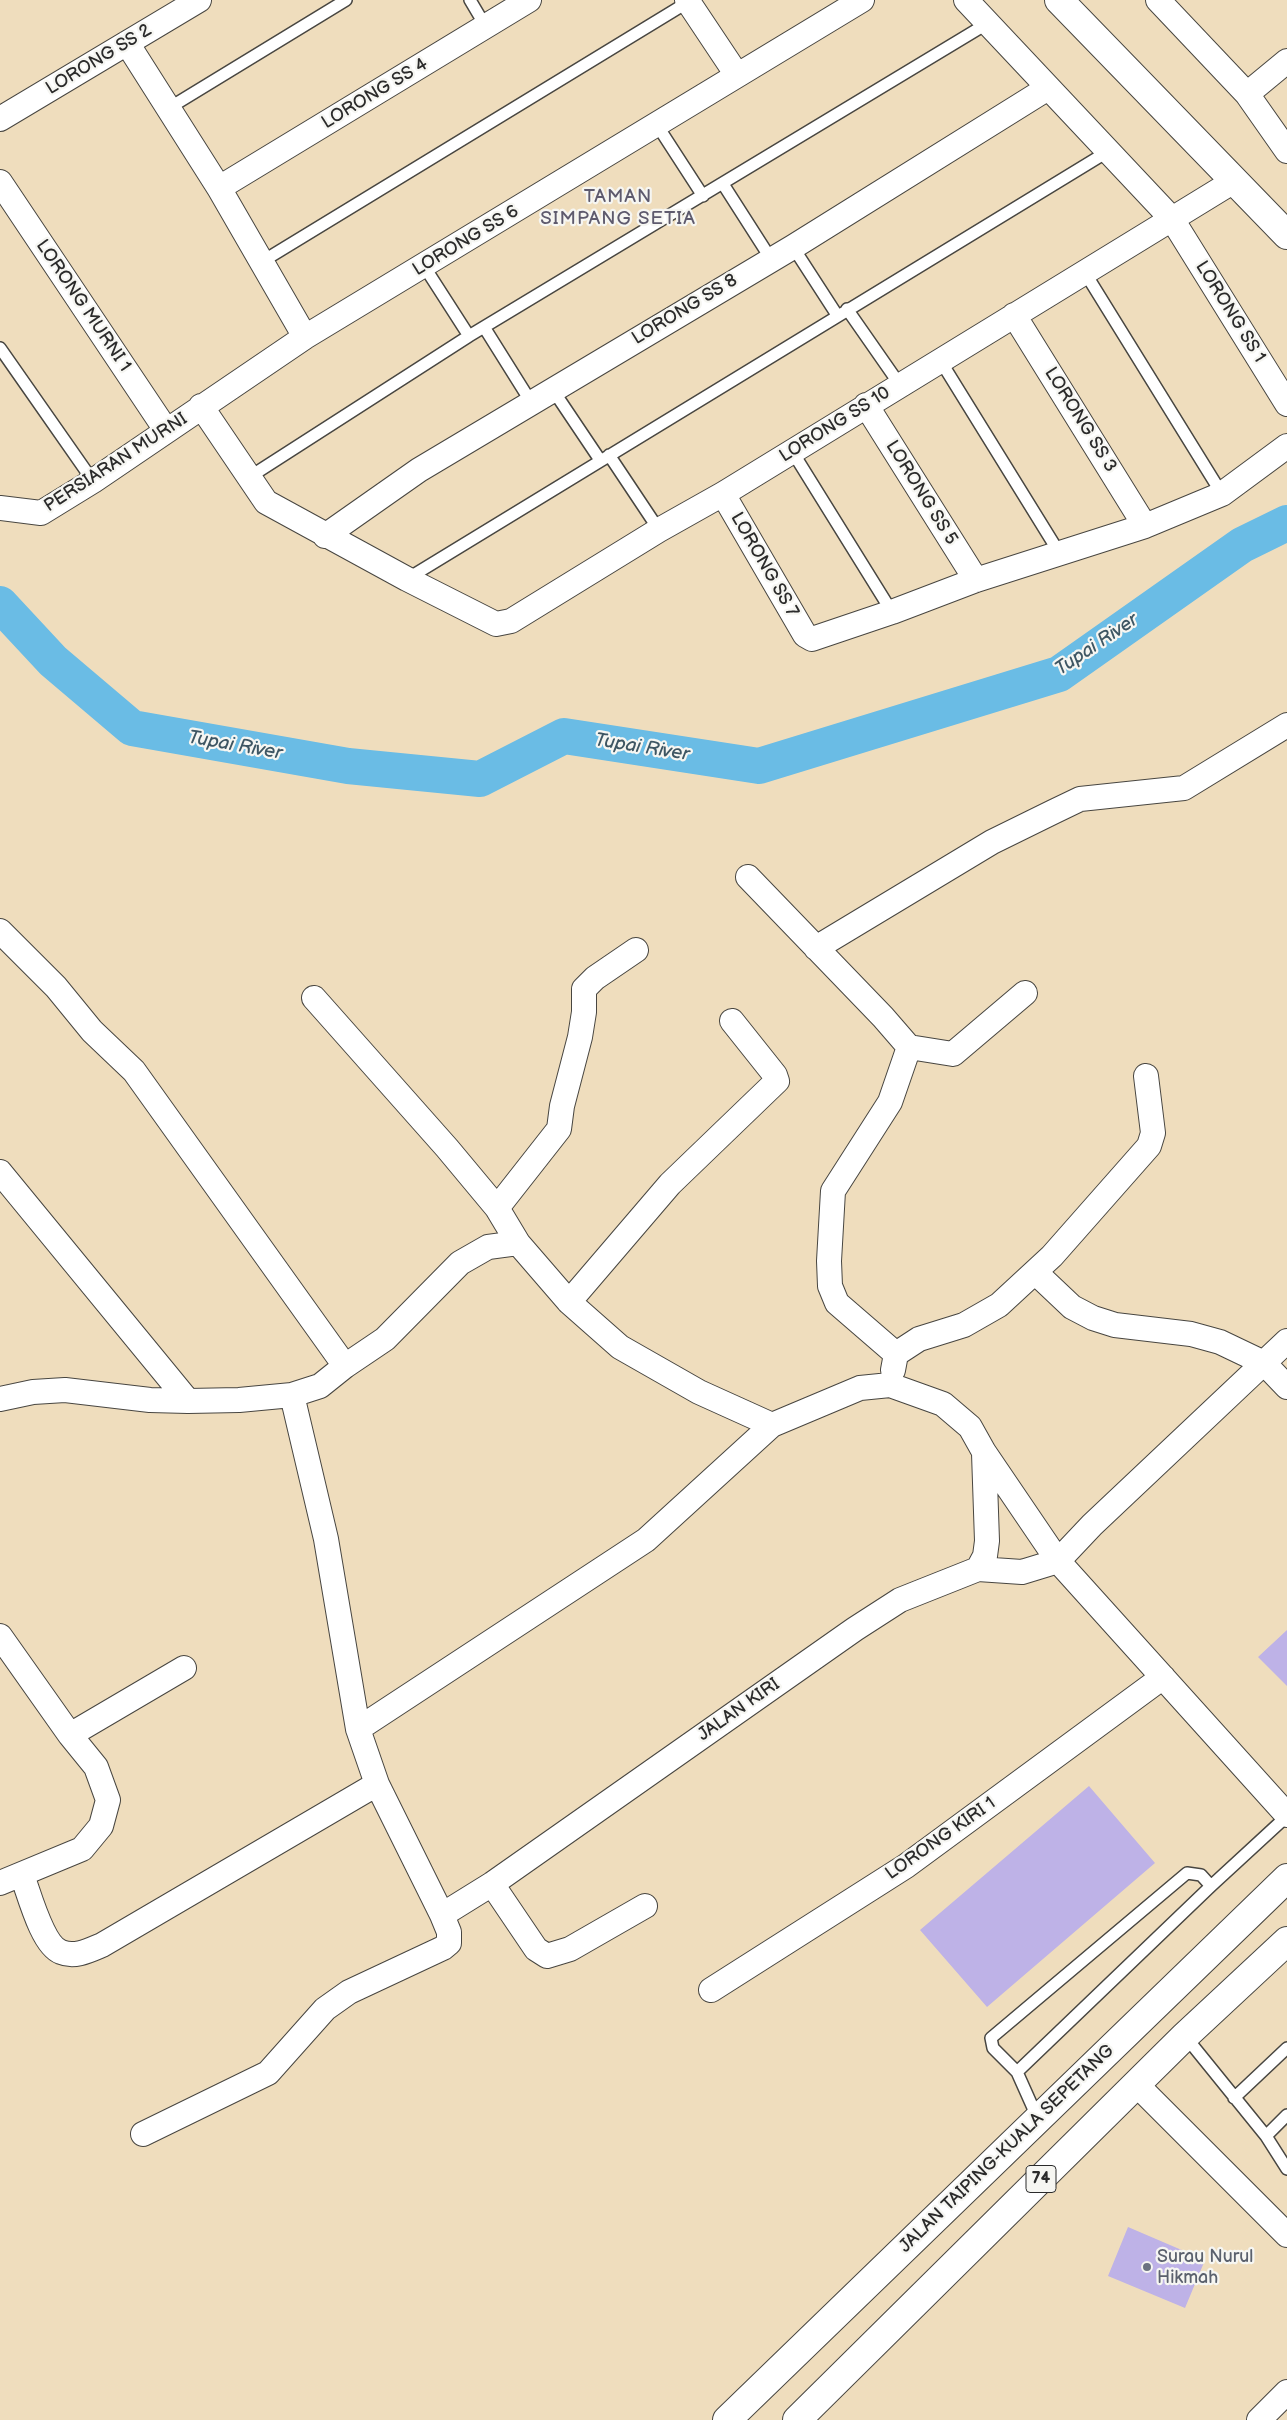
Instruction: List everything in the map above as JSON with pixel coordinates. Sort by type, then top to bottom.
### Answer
[{"type":"main road","points":[[1059,0],[1287,235]]},
{"type":"main road","name":"JALAN TAIPING-KUALA SEPETANG","points":[[727,2420],[1287,1878]]},
{"type":"main road","name":"74","points":[[798,2420],[1136,2084],[1287,1940]]},
{"type":"street","name":"LORONG SS 2","points":[[0,119],[199,0]]},
{"type":"street","name":"LORONG SS 4","points":[[219,188],[529,0]]},
{"type":"street","name":"LORONG SS 6","points":[[201,406],[305,337],[862,0]]},
{"type":"street","name":"LORONG SS 1","points":[[966,0],[1172,220],[1287,404]]},
{"type":"street","points":[[1158,0],[1247,94],[1287,151]]},
{"type":"street","points":[[687,1],[736,75]]},
{"type":"street","points":[[127,43],[219,188],[263,261],[305,337]]},
{"type":"street","points":[[1247,94],[1287,61]]},
{"type":"street","name":"LORONG SS 8","points":[[325,536],[419,470],[793,247],[1048,88]]},
{"type":"street","name":"LORONG SS 10","points":[[407,579],[496,624],[511,621],[659,530],[723,494],[1084,271],[1172,220],[1234,181]]},
{"type":"street","name":"LORONG MURNI 1","points":[[0,182],[166,430]]},
{"type":"street","name":"LORONG SS 3","points":[[1014,315],[1145,526]]},
{"type":"street","name":"LORONG SS 5","points":[[866,405],[976,580]]},
{"type":"street","points":[[201,406],[266,502],[325,536],[407,579]]},
{"type":"street","name":"PERSIARAN MURNI","points":[[0,508],[40,513],[93,481],[201,406]]},
{"type":"street","points":[[892,612],[976,580],[1145,526],[1222,494],[1287,446]]},
{"type":"street","name":"LORONG SS 7","points":[[723,494],[805,635],[812,639],[892,612]]},
{"type":"street","points":[[816,948],[992,842],[1080,799],[1184,788],[1287,724]]},
{"type":"street","points":[[748,877],[884,1017],[909,1047],[953,1054],[1025,992]]},
{"type":"street","points":[[0,931],[56,987],[92,1031],[134,1071],[345,1366]]},
{"type":"street","points":[[496,1208],[559,1129],[568,1080],[580,1037],[584,1012],[584,988],[595,978],[636,950]]},
{"type":"street","points":[[314,998],[447,1148],[496,1208],[518,1243],[569,1302],[620,1347],[699,1392],[772,1425]]},
{"type":"street","points":[[569,1302],[670,1184],[777,1081],[770,1067],[732,1021]]},
{"type":"street","points":[[896,1354],[837,1303],[830,1286],[829,1261],[833,1191],[890,1102],[909,1047]]},
{"type":"street","points":[[890,1384],[896,1354],[919,1340],[964,1324],[1000,1305],[1035,1272],[1149,1146],[1153,1133],[1146,1076]]},
{"type":"street","points":[[0,1172],[188,1401]]},
{"type":"street","points":[[0,1399],[32,1392],[65,1390],[150,1400],[188,1401],[239,1400],[292,1395],[320,1386],[345,1366],[385,1340],[460,1263],[488,1247],[518,1243]]},
{"type":"street","points":[[1035,1272],[1072,1307],[1093,1318],[1115,1325],[1191,1334],[1220,1342],[1264,1363],[1287,1387]]},
{"type":"street","points":[[1058,1561],[1092,1525],[1287,1341]]},
{"type":"street","points":[[358,1729],[646,1540],[772,1425],[860,1388],[890,1384],[943,1404],[970,1427],[984,1452],[1058,1561],[1287,1815]]},
{"type":"street","points":[[143,2134],[268,2073],[325,2009],[349,1992],[443,1948],[449,1943],[449,1932],[442,1915],[377,1784],[358,1729],[326,1539],[292,1395]]},
{"type":"street","points":[[978,1569],[985,1556],[987,1541],[984,1452]]},
{"type":"street","name":"JALAN KIRI","points":[[442,1915],[492,1884],[900,1600],[978,1569],[1022,1572],[1058,1561]]},
{"type":"street","points":[[0,1636],[70,1735],[96,1767],[108,1800],[101,1826],[82,1849],[11,1879],[47,1941],[61,1952],[83,1954],[102,1945],[377,1784]]},
{"type":"street","points":[[70,1735],[184,1668]]},
{"type":"street","name":"LORONG KIRI 1","points":[[711,1990],[906,1866],[1163,1677]]},
{"type":"street","points":[[492,1884],[536,1950],[547,1956],[570,1950],[646,1906]]},
{"type":"street","points":[[1136,2084],[1287,2235]]},
{"type":"street","points":[[1259,2420],[1287,2392]]},
{"type":"lane","points":[[169,108],[346,0]]},
{"type":"lane","points":[[470,0],[486,27]]},
{"type":"lane","points":[[263,261],[687,1]]},
{"type":"lane","points":[[248,478],[469,336],[988,23]]},
{"type":"lane","points":[[657,125],[703,196]]},
{"type":"lane","points":[[407,579],[1107,152]]},
{"type":"lane","points":[[723,184],[771,259]]},
{"type":"lane","points":[[793,247],[900,385]]},
{"type":"lane","points":[[424,266],[469,336]]},
{"type":"lane","points":[[1084,271],[1222,494]]},
{"type":"lane","points":[[484,327],[531,402]]},
{"type":"lane","points":[[0,348],[93,481]]},
{"type":"lane","points":[[940,360],[1060,554]]},
{"type":"lane","points":[[553,390],[659,530]]},
{"type":"lane","points":[[792,451],[892,612]]},
{"type":"lane","points":[[1017,2072],[1210,1886],[1287,1815]]},
{"type":"lane","points":[[1038,2119],[1017,2072],[993,2048],[992,2038],[1187,1873],[1201,1875],[1210,1886]]},
{"type":"lane","points":[[1185,2036],[1266,2136],[1287,2169]]},
{"type":"lane","points":[[1234,2098],[1287,2048]]},
{"type":"lane","points":[[1266,2136],[1287,2115]]},
{"type":"building","points":[[1287,1630],[1287,1686],[1258,1657]]},
{"type":"building","points":[[1089,1786],[1155,1863],[987,2007],[920,1930]]},
{"type":"building","name":"Surau Nurul Hikmah","points":[[1128,2227],[1205,2260],[1185,2308],[1108,2276]]},
{"type":"waterway","name":"Tupai River","points":[[0,604],[53,661],[132,728],[348,766],[480,779],[564,736],[759,766],[1059,674],[1242,545],[1287,523]]},
{"type":"place","name":"Surau Nurul Hikmah","points":[[1147,2267]]},
{"type":"district","name":"TAMAN SIMPANG SETIA","points":[[618,208]]}]
